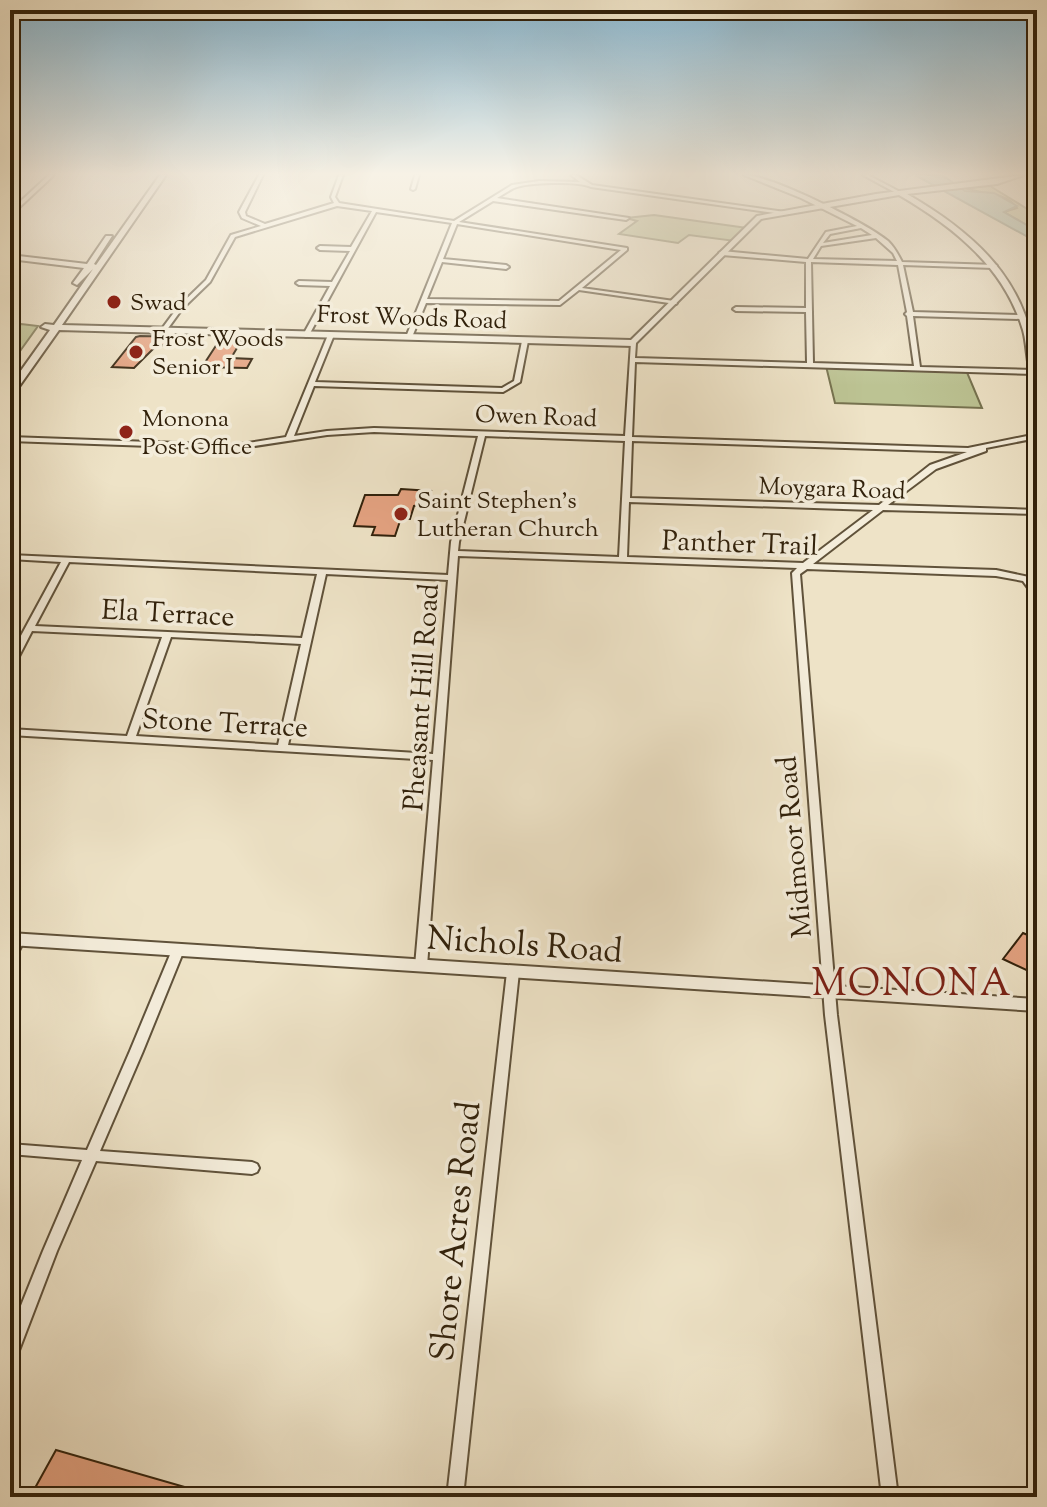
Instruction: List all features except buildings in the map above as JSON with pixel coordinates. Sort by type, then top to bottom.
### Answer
[{"type":"street","points":[[10,378],[104,245]]},
{"type":"street","points":[[10,393],[116,245]]},
{"type":"street","points":[[164,330],[175,313],[208,281],[227,245]]},
{"type":"street","points":[[306,335],[355,245]]},
{"type":"street","points":[[409,337],[445,245]]},
{"type":"street","points":[[423,301],[565,302],[623,252],[623,248],[605,245]]},
{"type":"street","points":[[623,560],[633,343],[730,245]]},
{"type":"street","points":[[810,365],[807,310],[809,261],[819,245]]},
{"type":"street","points":[[888,245],[895,251],[900,263],[917,368]]},
{"type":"street","points":[[976,245],[994,266],[1021,317],[1027,331],[1037,383]]},
{"type":"street","points":[[320,248],[353,249]]},
{"type":"street","points":[[722,253],[809,261],[994,266]]},
{"type":"street","points":[[10,257],[101,267]]},
{"type":"street","points":[[439,260],[506,267]]},
{"type":"street","points":[[299,283],[334,284]]},
{"type":"street","points":[[580,289],[674,303]]},
{"type":"street","points":[[736,309],[807,310]]},
{"type":"street","points":[[908,314],[1021,317]]},
{"type":"street","name":"Frost Woods Road","points":[[45,327],[633,343]]},
{"type":"street","points":[[289,439],[331,335]]},
{"type":"street","points":[[312,384],[503,390],[517,382],[525,341]]},
{"type":"street","points":[[633,360],[1034,372]]},
{"type":"street","name":"Owen Road","points":[[10,440],[235,447],[357,431],[629,439],[952,454]]},
{"type":"street","name":"Pheasant Hill Road","points":[[421,966],[454,553],[482,434]]},
{"type":"street","points":[[800,567],[952,454],[1037,436]]},
{"type":"street","name":"Moygara Road","points":[[625,500],[877,510],[1037,512]]},
{"type":"street","name":"Panther Trail","points":[[454,553],[996,573],[1023,578],[1037,594]]},
{"type":"street","points":[[10,557],[453,578]]},
{"type":"street","points":[[10,664],[66,560]]},
{"type":"street","name":"Midmoor Road","points":[[800,567],[796,573],[829,993],[890,1497]]},
{"type":"street","points":[[282,748],[322,572]]},
{"type":"street","name":"Ela Terrace","points":[[29,628],[305,641]]},
{"type":"street","points":[[130,740],[167,635]]},
{"type":"street","name":"Stone Terrace","points":[[10,732],[438,757]]},
{"type":"street","points":[[10,957],[15,939]]},
{"type":"street","name":"Nichols Road","points":[[15,939],[1037,1005]]},
{"type":"street","points":[[10,1353],[46,1255],[136,1060],[178,950]]},
{"type":"street","name":"Shore Acres Road","points":[[455,1497],[513,972]]},
{"type":"street","points":[[10,1149],[252,1168]]},
{"type":"shaded area","points":[[10,326],[38,326],[10,365]]},
{"type":"shaded area","points":[[826,366],[966,370],[982,408],[835,403]]},
{"type":"place","name":"Swad","points":[[114,302]]},
{"type":"place","name":"Frost Woods Senior I","points":[[136,352]]},
{"type":"place","name":"Monona Post Office","points":[[126,432]]},
{"type":"place","name":"Saint Stephen's Lutheran Church","points":[[401,514]]},
{"type":"district","name":"MONONA","points":[[912,982]]}]
